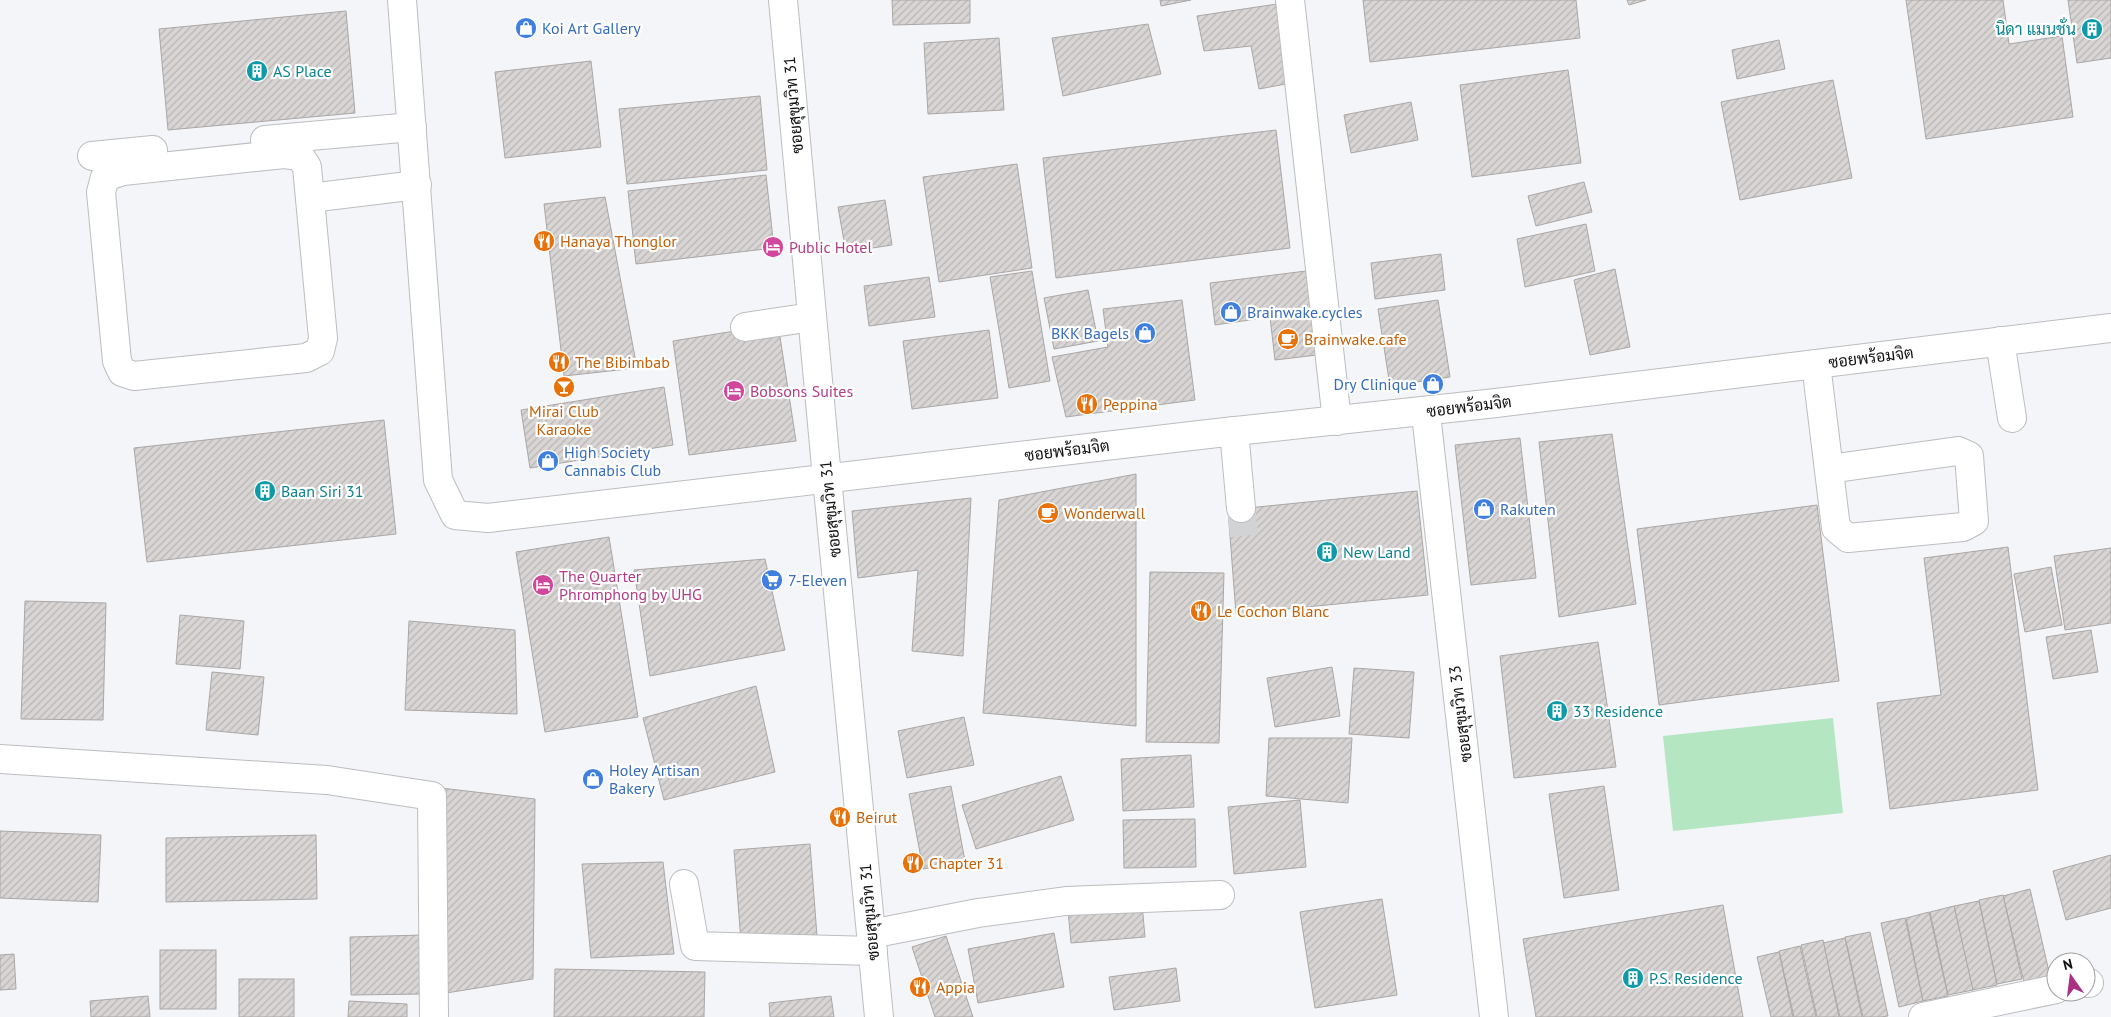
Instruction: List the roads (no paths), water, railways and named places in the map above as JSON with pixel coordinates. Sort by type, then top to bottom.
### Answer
[{"type":"street","points":[[310,198],[417,185],[402,0]]},
{"type":"street","name":"ซอยสุขุมวิท 31","points":[[783,0],[879,1017]]},
{"type":"street","points":[[1290,0],[1337,421]]},
{"type":"street","points":[[92,156],[412,127]]},
{"type":"street","points":[[284,154],[300,156],[307,168],[310,198],[323,338],[320,351],[306,358],[134,376],[122,372],[117,361],[101,192],[105,177],[123,171],[284,154]]},
{"type":"street","name":"ซอยพร้อมจิต","points":[[417,185],[438,480],[455,515],[488,518],[1234,431],[1427,411],[2111,328]]},
{"type":"street","points":[[745,327],[812,317]]},
{"type":"street","points":[[2000,341],[2012,418]]},
{"type":"street","points":[[1816,364],[1836,528],[1848,538],[1963,527],[1974,521],[1969,456],[1964,453],[1958,451],[1829,469]]},
{"type":"street","name":"ซอยสุขุมวิท 33","points":[[1427,411],[1494,1017]]},
{"type":"street","points":[[1234,431],[1241,508]]},
{"type":"street","points":[[0,759],[327,780],[432,796],[434,1017]]},
{"type":"street","points":[[684,884],[695,946],[872,943],[978,914],[1066,901],[1220,895]]},
{"type":"street","points":[[1923,1017],[2046,991]]},
{"type":"tunnel","points":[[1241,508],[1245,544]]},
{"type":"place","name":"Koi Art Gallery","points":[[526,28]]},
{"type":"place","name":"นิดา แมนชั่น","points":[[2092,29]]},
{"type":"place","name":"AS Place","points":[[257,71]]},
{"type":"place","name":"Hanaya Thonglor","points":[[544,241]]},
{"type":"place","name":"Public Hotel","points":[[773,247]]},
{"type":"place","name":"Brainwake.cycles","points":[[1231,312]]},
{"type":"place","name":"BKK Bagels","points":[[1145,333]]},
{"type":"place","name":"Brainwake.cafe","points":[[1288,339]]},
{"type":"place","name":"The Bibimbab","points":[[559,362]]},
{"type":"place","name":"Dry Clinique","points":[[1433,384]]},
{"type":"place","name":"Mirai Club Karaoke","points":[[564,387]]},
{"type":"place","name":"Bobsons Suites","points":[[734,391]]},
{"type":"place","name":"Peppina","points":[[1087,404]]},
{"type":"place","name":"High Society Cannabis Club","points":[[548,461]]},
{"type":"place","name":"Baan Siri 31","points":[[265,491]]},
{"type":"place","name":"Rakuten","points":[[1484,509]]},
{"type":"place","name":"Wonderwall","points":[[1048,513]]},
{"type":"place","name":"New Land","points":[[1327,552]]},
{"type":"place","name":"7-Eleven","points":[[772,580]]},
{"type":"place","name":"The Quarter Phromphong by UHG","points":[[543,585]]},
{"type":"place","name":"Le Cochon Blanc","points":[[1201,611]]},
{"type":"place","name":"33 Residence","points":[[1557,711]]},
{"type":"place","name":"Holey Artisan Bakery","points":[[593,779]]},
{"type":"place","name":"Beirut","points":[[840,817]]},
{"type":"place","name":"Chapter 31","points":[[913,863]]},
{"type":"place","name":"P.S. Residence","points":[[1633,978]]},
{"type":"place","name":"Appia","points":[[920,987]]}]
